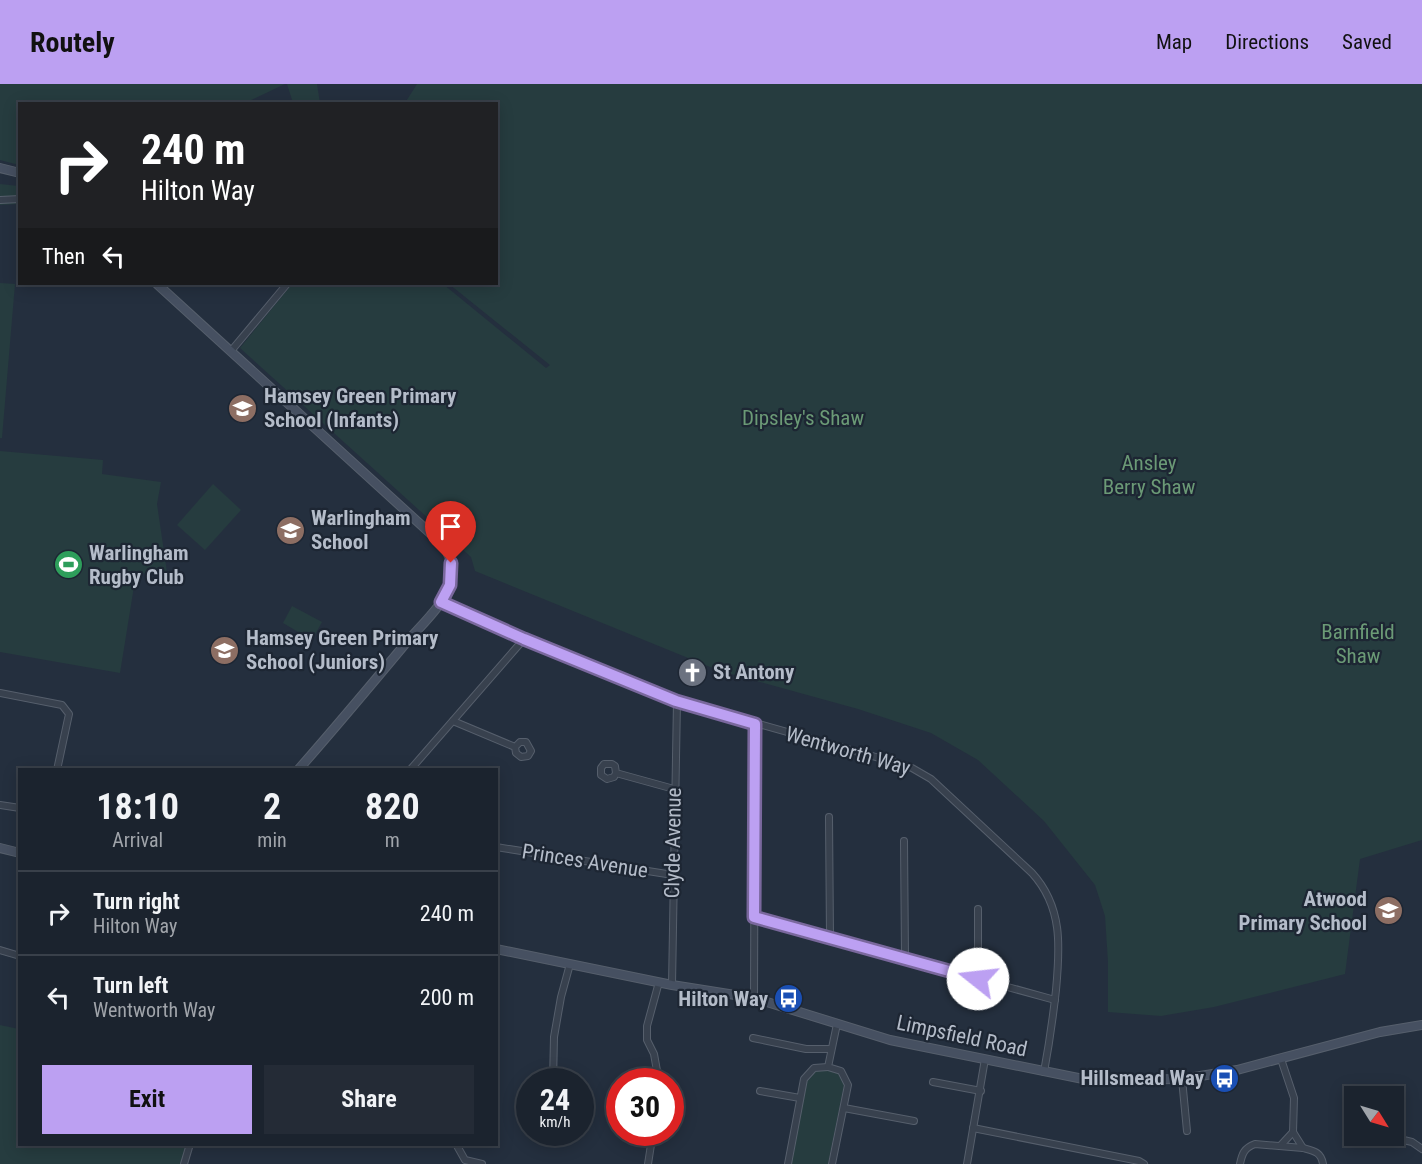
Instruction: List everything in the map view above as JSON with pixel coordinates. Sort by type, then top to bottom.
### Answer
[{"type":"main road","points":[[0,168],[18,172]]},
{"type":"main road","points":[[158,285],[442,544],[448,552],[452,576],[441,602],[300,768]]},
{"type":"main road","points":[[0,848],[18,852]]},
{"type":"main road","name":"Limpsfield Road","points":[[498,949],[672,985],[754,998],[890,1040],[1088,1080],[1182,1079],[1237,1070],[1380,1032],[1422,1025]]},
{"type":"street","points":[[0,200],[18,199]]},
{"type":"street","points":[[277,285],[280,291]]},
{"type":"street","points":[[231,351],[285,285]]},
{"type":"street","name":"Wentworth Way","points":[[441,602],[524,639],[676,701],[912,768],[931,779],[1040,881],[1051,901],[1060,941],[1055,1000],[1044,1072]]},
{"type":"street","points":[[412,768],[524,639]]},
{"type":"street","points":[[0,693],[62,705],[69,714],[57,768]]},
{"type":"street","name":"Clyde Avenue","points":[[672,985],[676,701]]},
{"type":"street","points":[[453,721],[515,747]]},
{"type":"street","points":[[754,998],[755,724]]},
{"type":"street","points":[[616,773],[674,789]]},
{"type":"street","points":[[0,806],[18,808]]},
{"type":"street","points":[[830,817],[830,938]]},
{"type":"street","points":[[904,842],[904,958]]},
{"type":"street","name":"Princes Avenue","points":[[498,847],[673,875]]},
{"type":"street","points":[[978,909],[978,979]]},
{"type":"street","points":[[754,917],[1055,1000]]},
{"type":"street","points":[[0,950],[18,955]]},
{"type":"street","points":[[553,1068],[554,1037],[570,964]]},
{"type":"street","points":[[656,1068],[654,1054],[647,1040],[648,1026],[659,982]]},
{"type":"street","points":[[828,1066],[837,1024]]},
{"type":"street","points":[[758,1036],[806,1049],[831,1049]]},
{"type":"street","points":[[967,1164],[985,1059]]},
{"type":"street","points":[[1281,1059],[1294,1098],[1293,1132],[1303,1148]]},
{"type":"street","points":[[788,1164],[804,1079],[814,1068],[828,1066],[841,1071],[848,1085],[832,1164]]},
{"type":"street","points":[[1182,1079],[1187,1131]]},
{"type":"street","points":[[933,1082],[981,1091]]},
{"type":"street","points":[[760,1091],[800,1098]]},
{"type":"street","points":[[844,1108],[914,1121]]},
{"type":"street","points":[[973,1128],[1139,1161],[1144,1164]]},
{"type":"street","points":[[1281,1145],[1293,1132]]},
{"type":"street","points":[[1404,1140],[1412,1142],[1422,1149]]},
{"type":"street","points":[[1239,1164],[1243,1152],[1255,1144],[1281,1145],[1314,1151],[1320,1155],[1323,1163]]},
{"type":"street","points":[[184,1164],[189,1146]]},
{"type":"street","points":[[457,1146],[465,1160],[482,1164]]},
{"type":"street","points":[[648,1164],[651,1146]]},
{"type":"green space","points":[[0,84],[285,84],[247,102],[18,102],[18,165],[0,160]]},
{"type":"green space","points":[[287,84],[317,84],[320,102],[293,102]]},
{"type":"green space","points":[[417,84],[1422,84],[1422,840],[1360,859],[1345,974],[1214,1007],[1161,1016],[1108,1012],[1105,916],[1095,885],[1044,821],[978,760],[931,733],[858,709],[720,671],[475,571],[471,557],[240,348],[291,285],[444,285],[546,368],[550,365],[450,285],[498,285],[498,102],[406,102]]},
{"type":"green space","points":[[0,184],[18,186],[18,204],[0,205]]},
{"type":"green space","points":[[0,283],[15,284],[2,438],[0,438]]},
{"type":"green space","name":"Warlingham Rugby Club","points":[[0,451],[103,460],[102,474],[161,482],[157,504],[167,572],[136,574],[120,673],[0,652]]},
{"type":"green space","points":[[213,484],[241,510],[205,550],[177,525]]},
{"type":"green space","points":[[292,606],[322,622],[312,640],[283,623]]},
{"type":"green space","points":[[0,1025],[18,1029],[18,1146],[187,1146],[181,1164],[0,1164]]},
{"type":"green space","points":[[828,1070],[838,1074],[844,1085],[828,1164],[790,1164],[807,1082],[816,1071]]},
{"type":"place","name":"Hamsey Green Primary School (Infants)","points":[[243,408]]},
{"type":"place","name":"Warlingham School","points":[[290,530]]},
{"type":"place","name":"Warlingham Rugby Club","points":[[68,565]]},
{"type":"place","name":"Hamsey Green Primary School (Juniors)","points":[[225,650]]},
{"type":"place","name":"St Antony","points":[[692,672]]},
{"type":"place","name":"Atwood Primary School","points":[[1388,911]]},
{"type":"place","name":"Hilton Way","points":[[789,999]]},
{"type":"place","name":"Hillsmead Way","points":[[1225,1078]]},
{"type":"route","points":[[451,563],[450,585],[441,602],[524,639],[676,701],[755,724],[754,917],[978,979]]},
{"type":"park label","name":"Dipsley's Shaw","points":[[803,418]]},
{"type":"park label","name":"Ansley Berry Shaw","points":[[1149,475]]},
{"type":"park label","name":"Barnfield Shaw","points":[[1358,644]]}]
